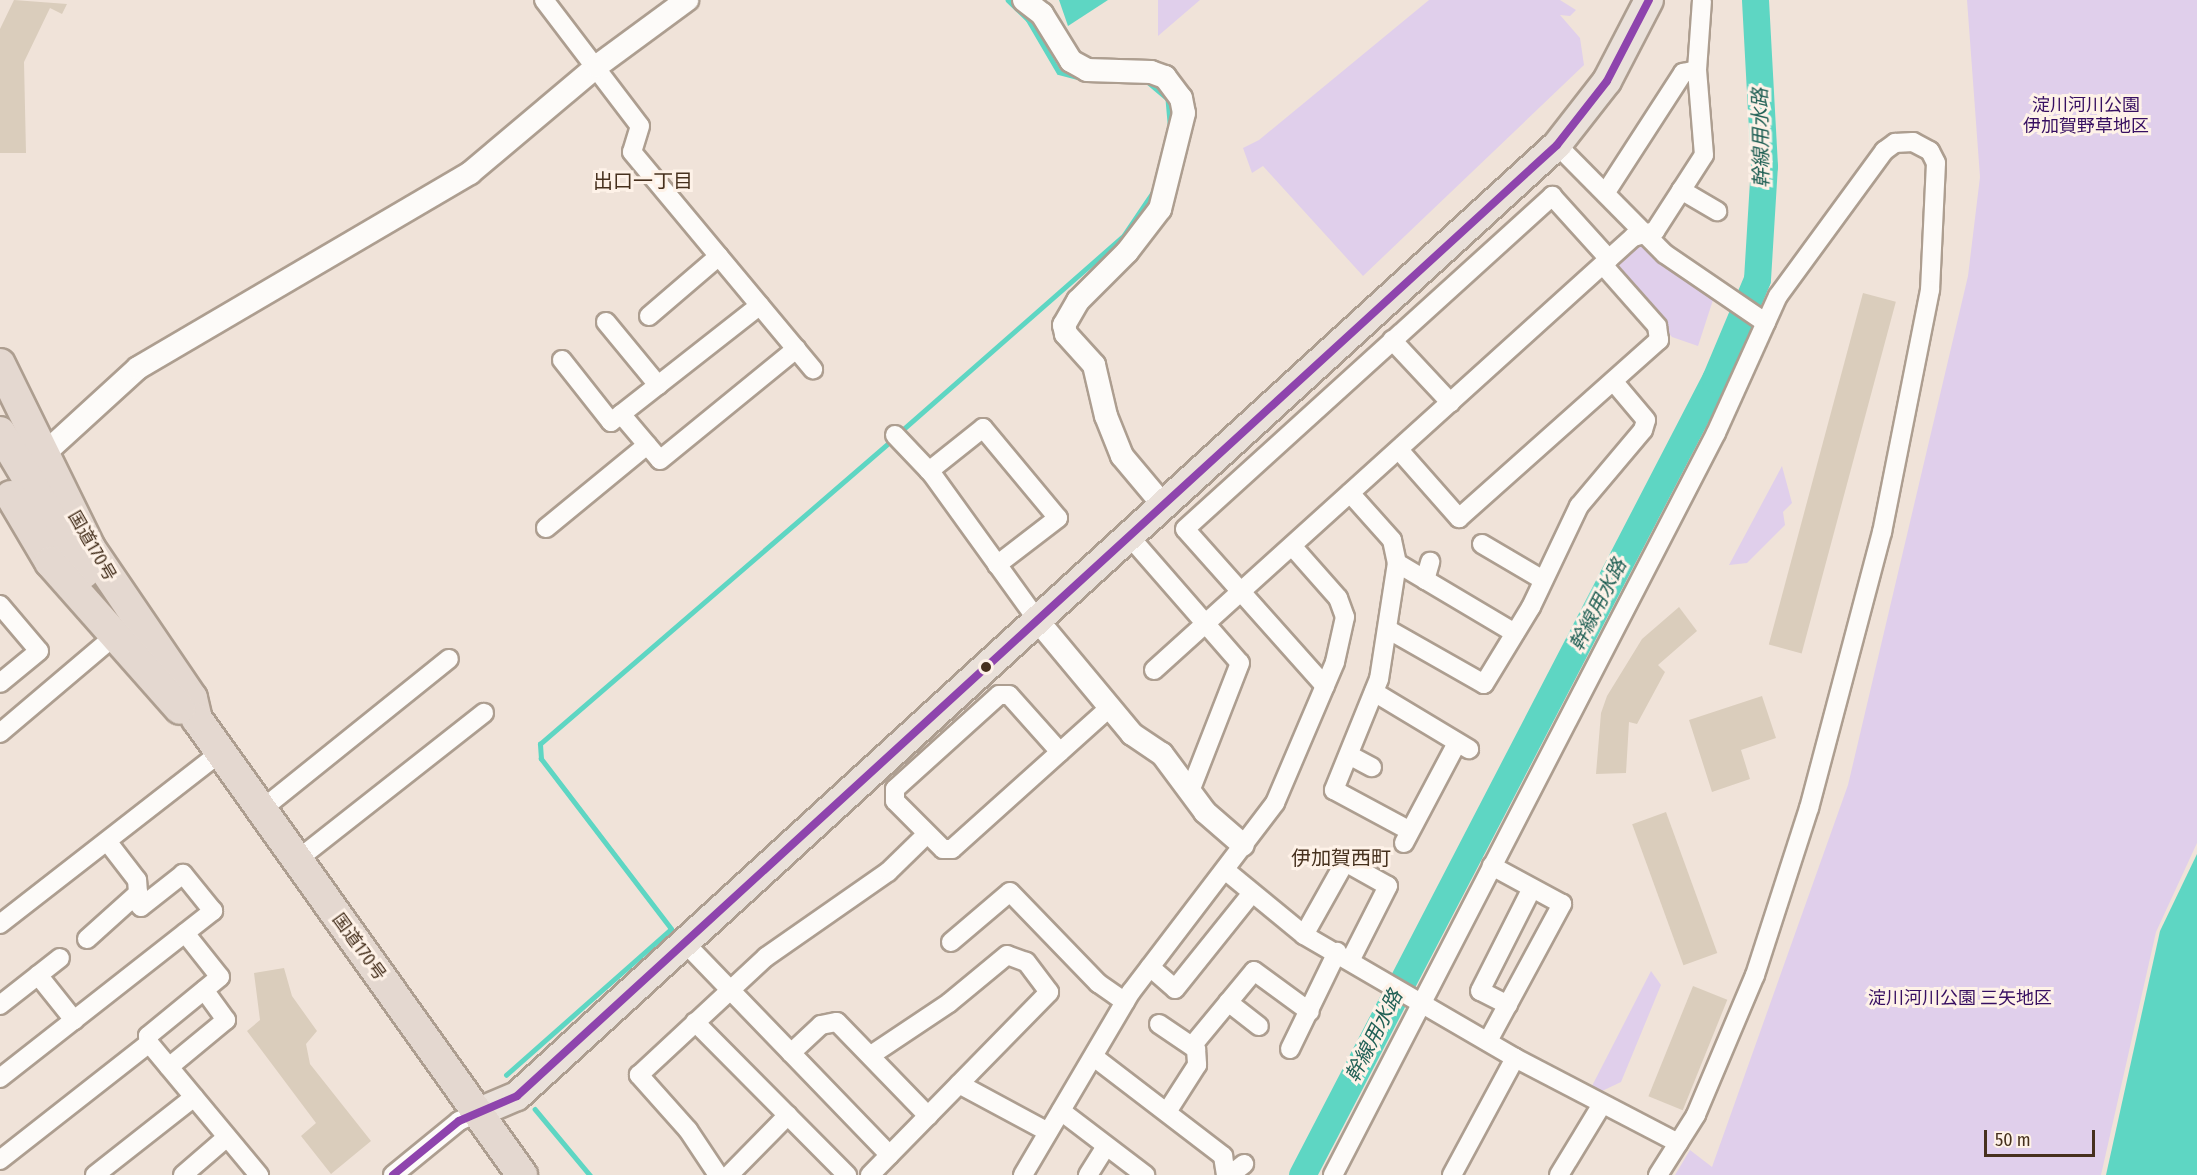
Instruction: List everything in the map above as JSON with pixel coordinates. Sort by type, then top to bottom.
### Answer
[{"type":"highway","name":"国道170号","points":[[0,364],[18,478],[90,548],[192,698],[188,714]]},
{"type":"highway","points":[[0,394],[18,478]]},
{"type":"highway","name":"国道170号","points":[[0,432],[18,478],[114,627],[220,753],[297,860],[468,1117],[522,1175]]},
{"type":"main road","points":[[468,1117],[517,1096],[1557,145],[1606,81],[1649,0]]},
{"type":"street","points":[[544,0],[597,66],[640,126],[632,152],[813,369]]},
{"type":"street","points":[[18,478],[138,368],[470,173],[597,66],[687,0]]},
{"type":"street","points":[[1024,0],[1042,14],[1071,61],[1087,70],[1165,77],[1181,98],[1184,113],[1160,209],[1127,252],[1077,301],[1065,325],[1066,334],[1094,365],[1106,416],[1122,456],[1164,506]]},
{"type":"street","points":[[1154,670],[1606,262],[1644,233],[1655,231],[1704,155],[1697,70],[1702,1]]},
{"type":"street","points":[[1606,192],[1683,73],[1697,70]]},
{"type":"street","points":[[1333,1175],[1716,433],[1778,296],[1884,151],[1895,143],[1913,142],[1930,151],[1936,163],[1930,290],[1882,532],[1809,808],[1755,975],[1696,1116],[1658,1175]]},
{"type":"street","points":[[1557,145],[1606,192],[1644,233],[1716,293],[1766,323]]},
{"type":"street","points":[[1681,190],[1717,211]]},
{"type":"street","points":[[1325,686],[1185,529],[1551,196],[1658,326],[1659,340],[1459,518],[1399,450]]},
{"type":"street","points":[[649,316],[719,256]]},
{"type":"street","points":[[562,360],[612,422],[760,305]]},
{"type":"street","points":[[606,322],[658,386]]},
{"type":"street","points":[[1392,340],[1451,403]]},
{"type":"street","points":[[621,414],[660,460],[796,349]]},
{"type":"street","points":[[1389,630],[1484,684],[1515,633],[1579,506],[1643,430],[1646,420],[1613,381]]},
{"type":"street","points":[[929,471],[983,428],[1058,518],[997,564]]},
{"type":"street","points":[[895,435],[929,471],[1038,621],[1132,734],[1162,754],[1205,812],[1243,845]]},
{"type":"street","points":[[546,528],[647,445]]},
{"type":"street","points":[[1350,493],[1392,540],[1397,563],[1389,630],[1374,692],[1334,790],[1407,837],[1463,746],[1374,692]]},
{"type":"street","points":[[1130,537],[1240,663],[1190,791]]},
{"type":"street","points":[[1482,544],[1497,562],[1543,580]]},
{"type":"street","points":[[1023,1175],[1125,1002],[1275,803],[1325,686],[1345,617],[1338,598],[1292,546]]},
{"type":"street","points":[[1425,580],[1430,562]]},
{"type":"street","points":[[1397,563],[1515,633]]},
{"type":"street","points":[[0,604],[39,651],[0,683]]},
{"type":"street","points":[[0,733],[114,627]]},
{"type":"street","points":[[261,810],[449,658]]},
{"type":"street","points":[[1060,752],[1009,695],[999,695],[895,789],[895,801],[943,849],[952,849],[1060,752],[1110,707]]},
{"type":"street","points":[[297,860],[484,713]]},
{"type":"street","points":[[0,924],[220,753]]},
{"type":"street","points":[[1348,755],[1372,767]]},
{"type":"street","points":[[718,1175],[688,1130],[639,1075],[730,990],[800,930],[888,872],[927,834]]},
{"type":"street","points":[[87,939],[134,898],[137,880],[107,841]]},
{"type":"street","points":[[1290,1049],[1344,955],[1388,886],[1345,862],[1304,935]]},
{"type":"street","points":[[1488,1041],[1562,904],[1492,866]]},
{"type":"street","points":[[1225,870],[1304,935],[1344,955],[1515,1058],[1601,1106],[1677,1143]]},
{"type":"street","points":[[0,1078],[213,911],[183,873],[141,908],[134,898]]},
{"type":"street","points":[[1508,1005],[1480,991],[1532,888]]},
{"type":"street","points":[[951,942],[1010,892],[1098,983],[1125,1002]]},
{"type":"street","points":[[1150,968],[1175,988],[1252,893]]},
{"type":"street","points":[[185,933],[220,977],[148,1036],[149,1043],[259,1175]]},
{"type":"street","points":[[684,942],[890,1155]]},
{"type":"street","points":[[870,1175],[1049,992],[1026,962],[1007,955],[949,1003],[871,1055]]},
{"type":"street","points":[[0,1005],[60,958]]},
{"type":"street","points":[[1192,1046],[1254,971],[1310,1012]]},
{"type":"street","points":[[38,975],[74,1020]]},
{"type":"street","points":[[169,1067],[226,1020],[204,990]]},
{"type":"street","points":[[1228,1002],[1259,1026]]},
{"type":"street","points":[[695,1022],[848,1175]]},
{"type":"street","points":[[791,1053],[821,1025],[837,1022],[928,1116]]},
{"type":"street","points":[[1159,1024],[1192,1046],[1197,1065],[1167,1112]]},
{"type":"street","points":[[0,1160],[149,1043]]},
{"type":"street","points":[[1094,1057],[1223,1156],[1233,1171]]},
{"type":"street","points":[[1452,1175],[1515,1058]]},
{"type":"street","points":[[959,1084],[1048,1132]]},
{"type":"street","points":[[95,1175],[194,1097]]},
{"type":"street","points":[[1559,1175],[1601,1106]]},
{"type":"street","points":[[1061,1112],[1145,1175]]},
{"type":"street","points":[[729,1175],[788,1115]]},
{"type":"street","points":[[393,1175],[468,1117]]},
{"type":"street","points":[[183,1175],[227,1137]]},
{"type":"street","points":[[1088,1175],[1106,1146]]},
{"type":"green space","points":[[1158,0],[1200,0],[1158,36]]},
{"type":"green space","points":[[1429,0],[1560,0],[1576,10],[1570,16],[1560,15],[1580,38],[1584,65],[1363,276],[1263,166],[1252,173],[1243,148],[1259,140]]},
{"type":"green space","name":"淀川河川公園 三矢地区","points":[[1967,0],[2197,0],[2197,843],[2156,932],[2101,1175],[1675,1175],[1690,1150],[1712,1167],[1848,785],[1968,276],[1980,177]]},
{"type":"green space","points":[[1635,245],[1646,246],[1713,300],[1698,346],[1672,337],[1617,275],[1617,261]]},
{"type":"green space","points":[[1782,466],[1792,503],[1783,512],[1785,525],[1747,563],[1729,565]]},
{"type":"green space","points":[[1651,971],[1661,985],[1621,1082],[1602,1091],[1592,1086]]},
{"type":"water","points":[[1059,0],[1108,0],[1068,26]]},
{"type":"water","points":[[2197,854],[2197,1175],[2106,1175],[2160,931]]},
{"type":"building","points":[[14,0],[67,4],[62,14],[50,8],[24,62],[26,153],[0,153],[0,29]]},
{"type":"building","points":[[1863,293],[1896,302],[1802,653],[1769,645]]},
{"type":"building","points":[[1679,607],[1697,631],[1658,665],[1665,672],[1637,724],[1629,722],[1626,773],[1596,774],[1601,713],[1607,696],[1642,639]]},
{"type":"building","points":[[1762,696],[1776,738],[1741,750],[1750,779],[1712,792],[1689,720]]},
{"type":"building","points":[[1666,812],[1717,953],[1683,965],[1632,824]]},
{"type":"building","points":[[284,968],[292,996],[317,1031],[306,1044],[310,1064],[371,1141],[331,1174],[301,1136],[316,1123],[247,1031],[260,1020],[254,973]]},
{"type":"building","points":[[1693,986],[1727,1000],[1683,1110],[1648,1096]]},
{"type":"waterway","points":[[1008,0],[1028,19],[1059,72],[1086,79]]},
{"type":"waterway","name":"幹線用水路","points":[[1302,1175],[1715,379],[1757,279],[1764,166],[1755,0]]},
{"type":"waterway","points":[[1148,82],[1168,99],[1170,123]]},
{"type":"waterway","points":[[899,433],[1124,235],[1153,192]]},
{"type":"waterway","points":[[506,1075],[671,929],[541,759],[540,744],[893,439]]},
{"type":"waterway","points":[[535,1109],[590,1175]]},
{"type":"transit line","points":[[393,1175],[459,1121],[517,1096],[1557,145],[1607,81],[1649,0]]},
{"type":"district","name":"出口一丁目","points":[[643,181]]},
{"type":"district","name":"伊加賀西町","points":[[1341,858]]},
{"type":"park label","name":"淀川河川公園 伊加賀野草地区","points":[[2086,116]]}]
